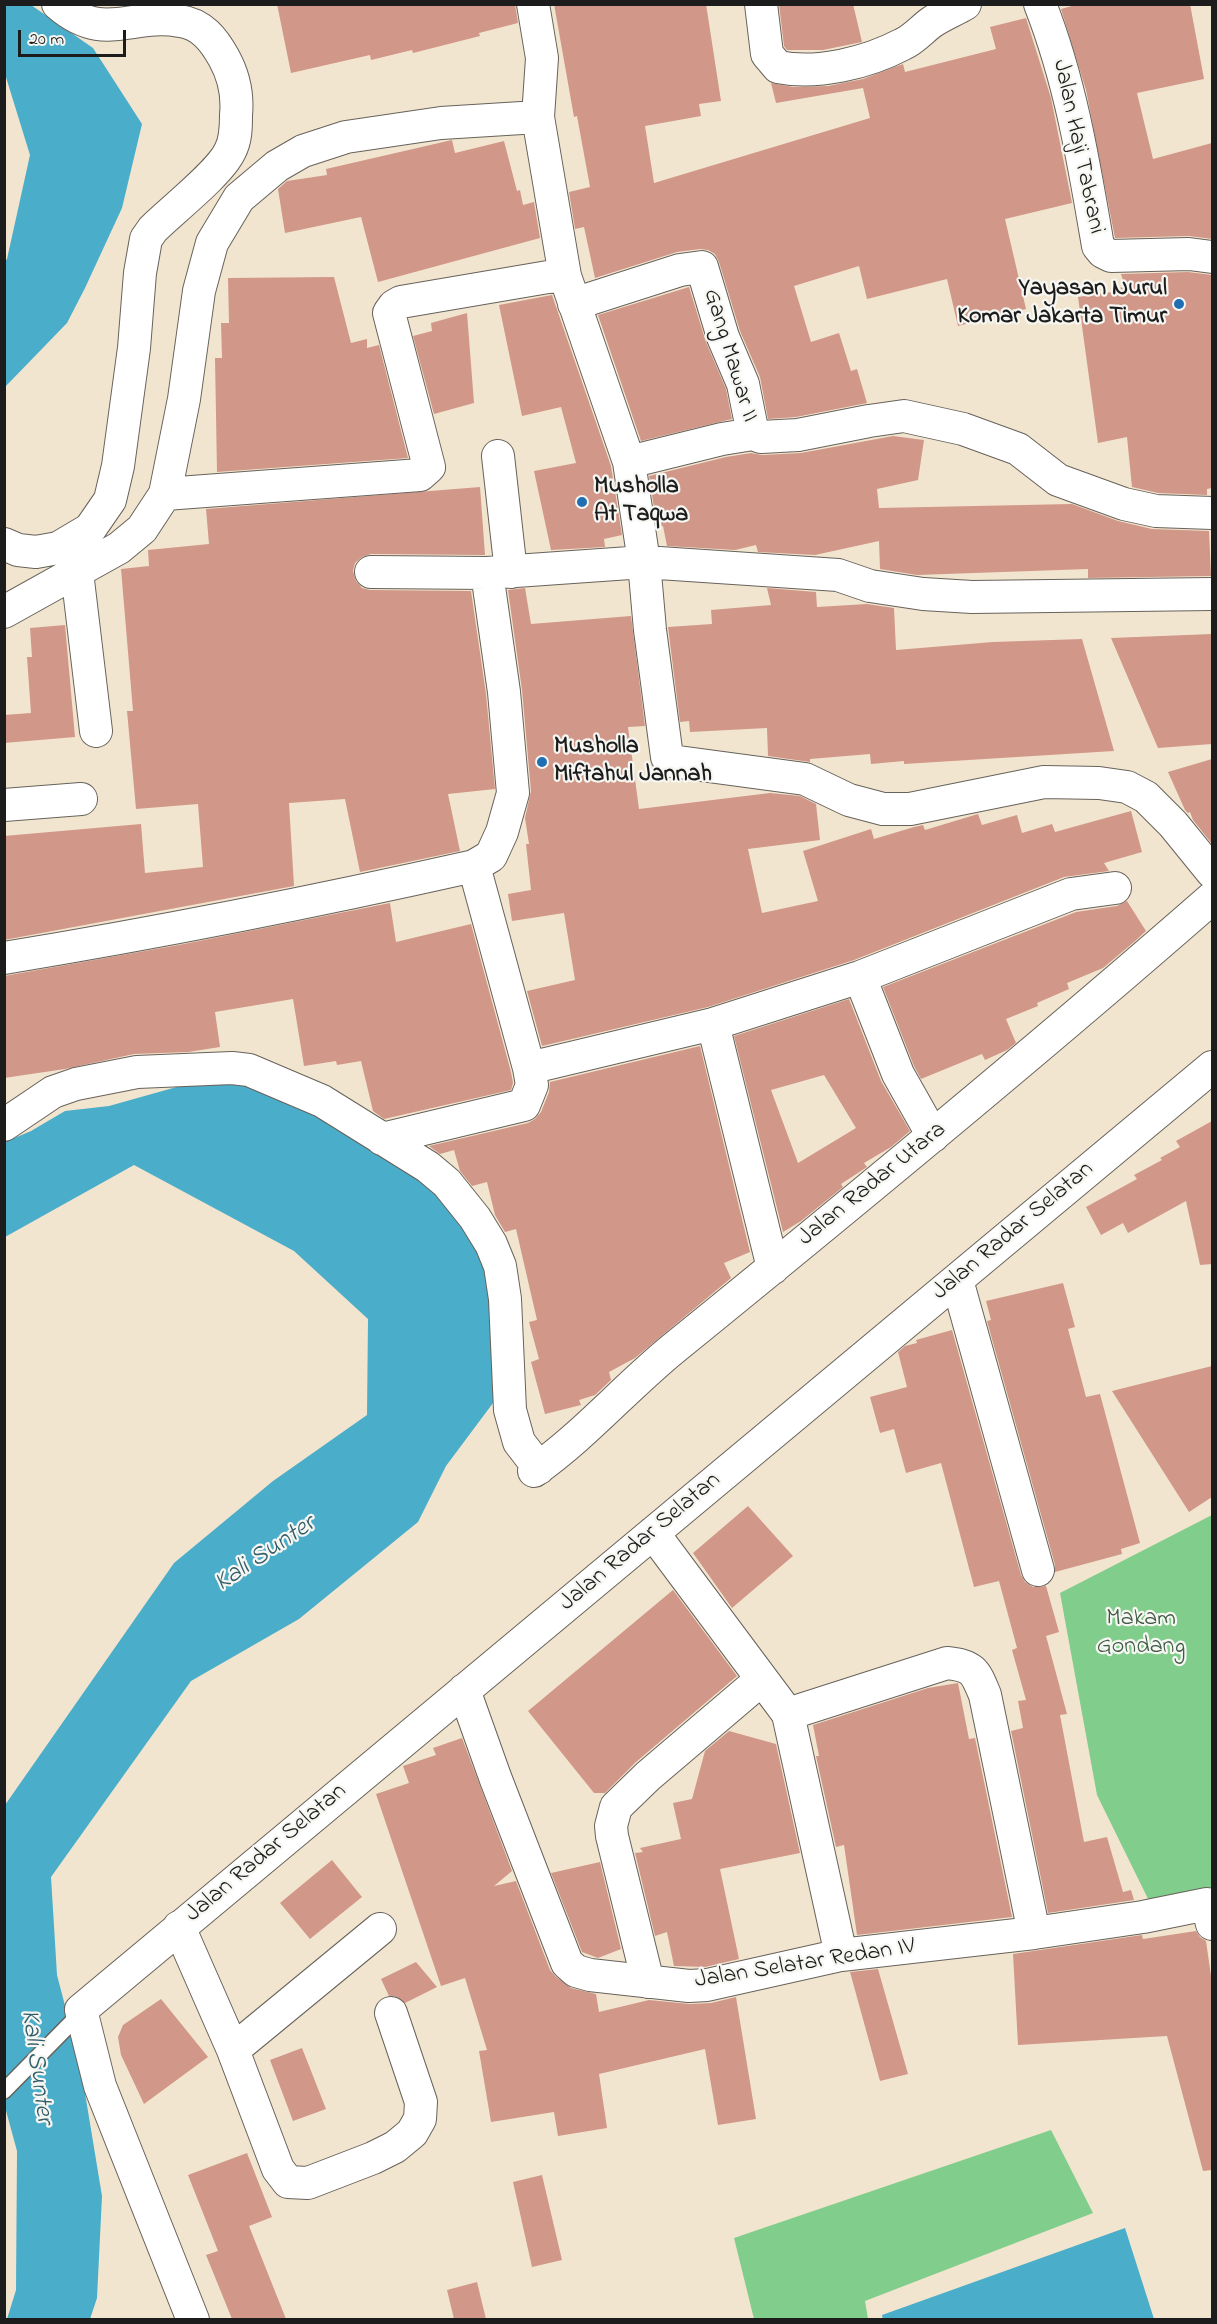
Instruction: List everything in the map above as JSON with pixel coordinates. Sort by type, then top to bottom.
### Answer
[{"type":"street","points":[[4,544],[18,550],[36,552],[57,548],[90,529],[110,500],[118,466],[146,238],[214,171],[230,152],[236,131],[237,96],[231,71],[214,42],[197,26],[173,13],[106,26],[88,23],[67,12],[58,4]]},
{"type":"street","points":[[532,4],[542,58],[538,117],[569,290],[629,462],[644,562],[666,757],[671,761],[805,779],[849,800],[883,809],[910,809],[1044,782],[1098,783],[1127,787],[1146,797],[1173,824],[1212,872]]},
{"type":"street","points":[[760,4],[767,54],[778,67],[796,71],[836,66],[879,55],[905,43],[933,21],[965,4]]},
{"type":"street","name":"Jalan Haji Tabrani","points":[[1040,4],[1066,80],[1080,141],[1098,246],[1111,256],[1189,254],[1212,257]]},
{"type":"street","points":[[4,612],[119,548],[142,529],[165,494],[184,399],[199,291],[212,243],[239,198],[277,166],[303,151],[346,137],[441,123],[538,117]]},
{"type":"street","name":"Gang Mawar II","points":[[569,290],[702,267],[723,337],[743,384],[753,434]]},
{"type":"street","points":[[165,494],[420,475],[429,467],[389,313],[394,306],[401,302],[548,277],[569,290]]},
{"type":"street","points":[[629,462],[753,434],[761,437],[798,435],[904,416],[963,429],[1018,449],[1058,480],[1124,504],[1155,512],[1212,513]]},
{"type":"street","points":[[4,958],[144,935],[257,913],[474,866],[491,856],[502,832],[513,793],[504,692],[499,573],[498,456]]},
{"type":"street","points":[[370,572],[499,573],[644,562],[838,575],[870,586],[923,594],[972,597],[1212,594]]},
{"type":"street","points":[[77,572],[96,731]]},
{"type":"street","points":[[4,805],[81,799]]},
{"type":"street","points":[[4,1125],[53,1092],[76,1083],[137,1072],[232,1068],[249,1070],[322,1101],[382,1139],[524,1105],[532,1085],[529,1068],[474,866]]},
{"type":"street","points":[[529,1068],[713,1024],[860,977],[1071,894],[1115,888]]},
{"type":"street","name":"Jalan Radar Utara","points":[[382,1139],[428,1167],[447,1183],[475,1218],[491,1244],[500,1266],[505,1299],[512,1420],[519,1442],[537,1470],[615,1403],[672,1349],[933,1136],[1212,898]]},
{"type":"street","points":[[860,977],[898,1074],[933,1136]]},
{"type":"street","points":[[713,1024],[773,1268]]},
{"type":"street","name":"Jalan Radar Selatan","points":[[76,2016],[179,1927],[1212,1067]]},
{"type":"street","points":[[957,1280],[1038,1570]]},
{"type":"street","points":[[653,1533],[788,1714],[842,1954]]},
{"type":"street","points":[[788,1714],[947,1663],[962,1665],[976,1672],[985,1695],[1034,1933]]},
{"type":"street","points":[[648,1982],[612,1836],[611,1826],[616,1807],[648,1776],[762,1679]]},
{"type":"street","name":"Jalan Selatar Redan IV","points":[[464,1690],[567,1963],[576,1971],[590,1975],[648,1982],[689,1986],[707,1985],[842,1954],[1034,1933],[1143,1917],[1211,1910]]},
{"type":"street","points":[[179,1927],[233,2050],[278,2169],[288,2181],[308,2183],[373,2158],[395,2147],[412,2133],[420,2119],[421,2102],[390,2013]]},
{"type":"street","points":[[233,2050],[380,1929]]},
{"type":"street","points":[[76,2016],[100,2086],[193,2319]]},
{"type":"lane","points":[[4,2091],[76,2016]]},
{"type":"green space","name":"Makam Gondang","points":[[1212,1515],[1212,1891],[1153,1909],[1097,1795],[1060,1593]]},
{"type":"green space","points":[[1051,2130],[1093,2213],[865,2301],[868,2319],[754,2319],[734,2238]]},
{"type":"water","points":[[4,5],[31,5],[93,48],[142,124],[122,208],[67,323],[5,387],[5,261],[30,155],[5,74]]},
{"type":"water","name":"Kali Sunter","points":[[237,1070],[429,1175],[495,1280],[496,1399],[446,1466],[418,1522],[299,1619],[191,1681],[51,1877],[57,1975],[80,2063],[102,2196],[97,2298],[90,2319],[7,2319],[16,2290],[17,2151],[5,2107],[5,1805],[174,1563],[273,1481],[367,1415],[368,1319],[294,1251],[134,1165],[5,1237],[5,1142],[31,1131],[65,1111],[109,1106]]},
{"type":"water","points":[[1125,2228],[1154,2319],[883,2320],[882,2315]]},
{"type":"building","points":[[277,4],[515,4],[518,23],[479,33],[480,36],[413,53],[412,50],[371,60],[370,55],[291,73]]},
{"type":"building","points":[[554,4],[706,4],[721,101],[699,104],[701,116],[645,126],[654,183],[870,118],[863,88],[776,103],[771,83],[793,87],[828,86],[863,79],[903,64],[905,72],[996,49],[990,27],[1026,18],[1051,98],[1072,203],[1005,219],[1026,309],[958,326],[947,279],[867,299],[859,266],[794,286],[811,342],[839,333],[851,371],[857,369],[867,403],[796,417],[768,419],[760,377],[740,331],[715,254],[700,249],[677,252],[595,278],[584,227],[575,229],[569,192],[590,187],[577,116],[574,117]]},
{"type":"building","points":[[779,4],[853,4],[862,42],[823,50],[787,50],[784,46]]},
{"type":"building","points":[[1079,4],[1190,4],[1204,79],[1137,93],[1153,159],[1212,143],[1212,239],[1189,236],[1115,238],[1086,90],[1061,9]]},
{"type":"building","points":[[452,140],[455,153],[504,141],[523,205],[534,202],[540,238],[378,282],[361,217],[285,233],[278,189],[287,181],[327,175],[326,169]]},
{"type":"building","points":[[1188,272],[1212,275],[1212,488],[1207,489],[1207,495],[1158,493],[1132,487],[1127,437],[1098,443],[1078,297],[1112,292],[1111,289],[1125,287],[1121,274]]},
{"type":"building","points":[[334,277],[351,343],[367,339],[367,348],[379,345],[408,458],[217,472],[215,358],[222,358],[221,323],[229,323],[228,278]]},
{"type":"building","points":[[689,287],[706,342],[726,389],[732,419],[641,441],[598,315]]},
{"type":"building","points":[[552,295],[611,466],[622,535],[604,539],[605,547],[551,550],[534,471],[576,463],[561,407],[522,416],[499,305]]},
{"type":"building","points":[[467,313],[474,403],[434,414],[413,336],[432,331],[431,323]]},
{"type":"building","points":[[893,436],[924,440],[918,480],[877,489],[879,508],[1072,504],[1118,521],[1152,529],[1209,531],[1211,576],[1088,578],[1088,569],[917,575],[880,569],[879,541],[815,555],[758,552],[756,545],[735,550],[667,546],[663,526],[657,527],[649,476],[726,457],[751,453],[762,455],[801,453]]},
{"type":"building","points":[[480,487],[485,555],[371,554],[355,563],[353,571],[356,581],[362,588],[370,590],[471,591],[486,694],[495,789],[448,794],[460,851],[360,872],[345,799],[289,803],[294,886],[4,940],[4,836],[141,824],[145,873],[203,867],[198,804],[136,809],[127,711],[133,711],[121,569],[149,566],[148,550],[209,544],[206,509]]},
{"type":"building","points":[[525,588],[531,624],[631,616],[645,726],[628,727],[639,809],[770,793],[800,796],[816,804],[820,840],[748,849],[762,913],[818,901],[803,851],[871,829],[874,839],[923,825],[925,830],[978,814],[982,825],[1017,815],[1022,833],[1052,824],[1055,832],[1131,811],[1142,852],[1104,863],[1109,871],[1064,877],[854,960],[708,1007],[542,1046],[527,991],[575,980],[564,913],[512,921],[508,894],[531,890],[526,844],[529,844],[525,818],[531,791],[522,690],[508,590]]},
{"type":"building","points":[[767,588],[816,592],[817,607],[867,604],[894,608],[896,650],[993,642],[1082,639],[1114,751],[904,764],[904,761],[871,764],[870,754],[810,759],[810,762],[768,756],[767,728],[690,732],[689,721],[680,722],[668,627],[712,624],[711,610],[771,605]]},
{"type":"building","points":[[65,625],[75,737],[4,743],[4,715],[31,713],[27,657],[32,657],[30,628]]},
{"type":"building","points":[[1212,634],[1212,744],[1158,748],[1111,638]]},
{"type":"building","points":[[1212,759],[1212,844],[1193,820],[1190,812],[1185,810],[1168,772]]},
{"type":"building","points":[[1127,901],[1146,931],[1134,942],[1103,968],[1067,983],[1069,989],[1037,1003],[1038,1006],[1006,1019],[1016,1043],[1007,1050],[985,1060],[982,1054],[921,1079],[883,987],[1076,912],[1117,906]]},
{"type":"building","points":[[390,903],[396,942],[471,924],[511,1072],[513,1083],[511,1090],[384,1119],[373,1111],[361,1061],[337,1065],[336,1061],[304,1066],[293,999],[215,1012],[220,1047],[188,1052],[134,1054],[65,1069],[4,1078],[4,976],[184,944]]},
{"type":"building","points":[[849,999],[881,1081],[910,1131],[891,1147],[864,1163],[867,1167],[841,1184],[843,1187],[801,1221],[783,1232],[734,1036]],"holes":[[[824,1075],[856,1128],[798,1163],[771,1090]]]},
{"type":"building","points":[[700,1046],[750,1252],[724,1263],[731,1278],[635,1358],[609,1372],[611,1380],[595,1395],[579,1400],[581,1405],[545,1414],[531,1362],[539,1359],[529,1322],[537,1320],[516,1229],[505,1232],[495,1215],[487,1182],[472,1186],[460,1171],[454,1150],[440,1154],[429,1146],[528,1123],[541,1112],[549,1092],[550,1082]]},
{"type":"building","points":[[1212,1121],[1212,1264],[1200,1265],[1186,1201],[1128,1233],[1123,1223],[1101,1235],[1086,1207],[1137,1179],[1134,1175],[1180,1147],[1176,1141]]},
{"type":"building","points":[[1063,1283],[1075,1327],[1068,1329],[1086,1397],[1100,1394],[1140,1543],[1121,1549],[1122,1554],[1055,1572],[1055,1565],[987,1321],[991,1320],[986,1301]]},
{"type":"building","points":[[952,1330],[1021,1575],[1025,1582],[1033,1587],[1046,1586],[1059,1632],[1046,1636],[1067,1714],[1060,1715],[1084,1842],[1107,1837],[1123,1892],[1131,1890],[1134,1900],[1048,1913],[1011,1731],[1023,1728],[1018,1701],[1026,1700],[1012,1650],[1017,1648],[999,1581],[974,1587],[941,1463],[906,1473],[894,1429],[880,1433],[870,1397],[907,1387],[898,1352],[905,1346],[917,1343],[916,1340]]},
{"type":"building","points":[[1212,1366],[1212,1497],[1189,1512],[1112,1391]]},
{"type":"building","points":[[748,1506],[793,1556],[732,1608],[693,1553]]},
{"type":"building","points":[[673,1590],[737,1676],[636,1762],[605,1793],[594,1793],[528,1711]]},
{"type":"building","points":[[958,1683],[969,1739],[975,1738],[1012,1917],[857,1935],[844,1845],[836,1847],[816,1756],[819,1756],[813,1725],[928,1688]]},
{"type":"building","points":[[729,1731],[776,1744],[800,1853],[720,1869],[739,1959],[705,1967],[674,1966],[667,1932],[655,1936],[635,1853],[643,1852],[640,1848],[681,1839],[673,1803],[692,1799],[705,1751]]},
{"type":"building","points":[[462,1738],[512,1871],[494,1886],[516,1881],[550,1970],[571,1988],[596,1994],[599,2012],[649,2000],[690,2004],[711,2003],[736,1997],[756,2119],[718,2125],[705,2049],[599,2074],[607,2128],[558,2136],[554,2112],[491,2122],[479,2051],[487,2050],[465,1978],[441,1986],[376,1794],[409,1783],[403,1766],[436,1755],[433,1748]]},
{"type":"building","points":[[332,1860],[362,1897],[310,1939],[280,1903]]},
{"type":"building","points":[[600,1862],[621,1949],[598,1958],[582,1952],[551,1873]]},
{"type":"building","points":[[1196,1931],[1206,1941],[1212,1983],[1212,2170],[1203,2171],[1167,2036],[1018,2045],[1013,1954],[1142,1935],[1143,1939]]},
{"type":"building","points":[[416,1962],[437,1987],[405,2003],[395,1996],[389,1996],[381,1979]]},
{"type":"building","points":[[878,1969],[908,2074],[880,2081],[850,1972]]},
{"type":"building","points":[[161,1999],[208,2057],[144,2104],[121,2055],[118,2037],[123,2025]]},
{"type":"building","points":[[302,2048],[326,2109],[293,2121],[270,2060]]},
{"type":"building","points":[[247,2153],[272,2217],[249,2226],[286,2319],[232,2319],[206,2255],[218,2251],[188,2175]]},
{"type":"building","points":[[542,2175],[562,2260],[532,2267],[513,2182]]},
{"type":"building","points":[[477,2282],[486,2319],[454,2319],[447,2290]]},
{"type":"place","name":"Yayasan Nurul Komar Jakarta Timur","points":[[1179,304]]},
{"type":"place","name":"Musholla At Taqwa","points":[[582,502]]},
{"type":"place","name":"Musholla Miftahul Jannah","points":[[542,762]]}]
